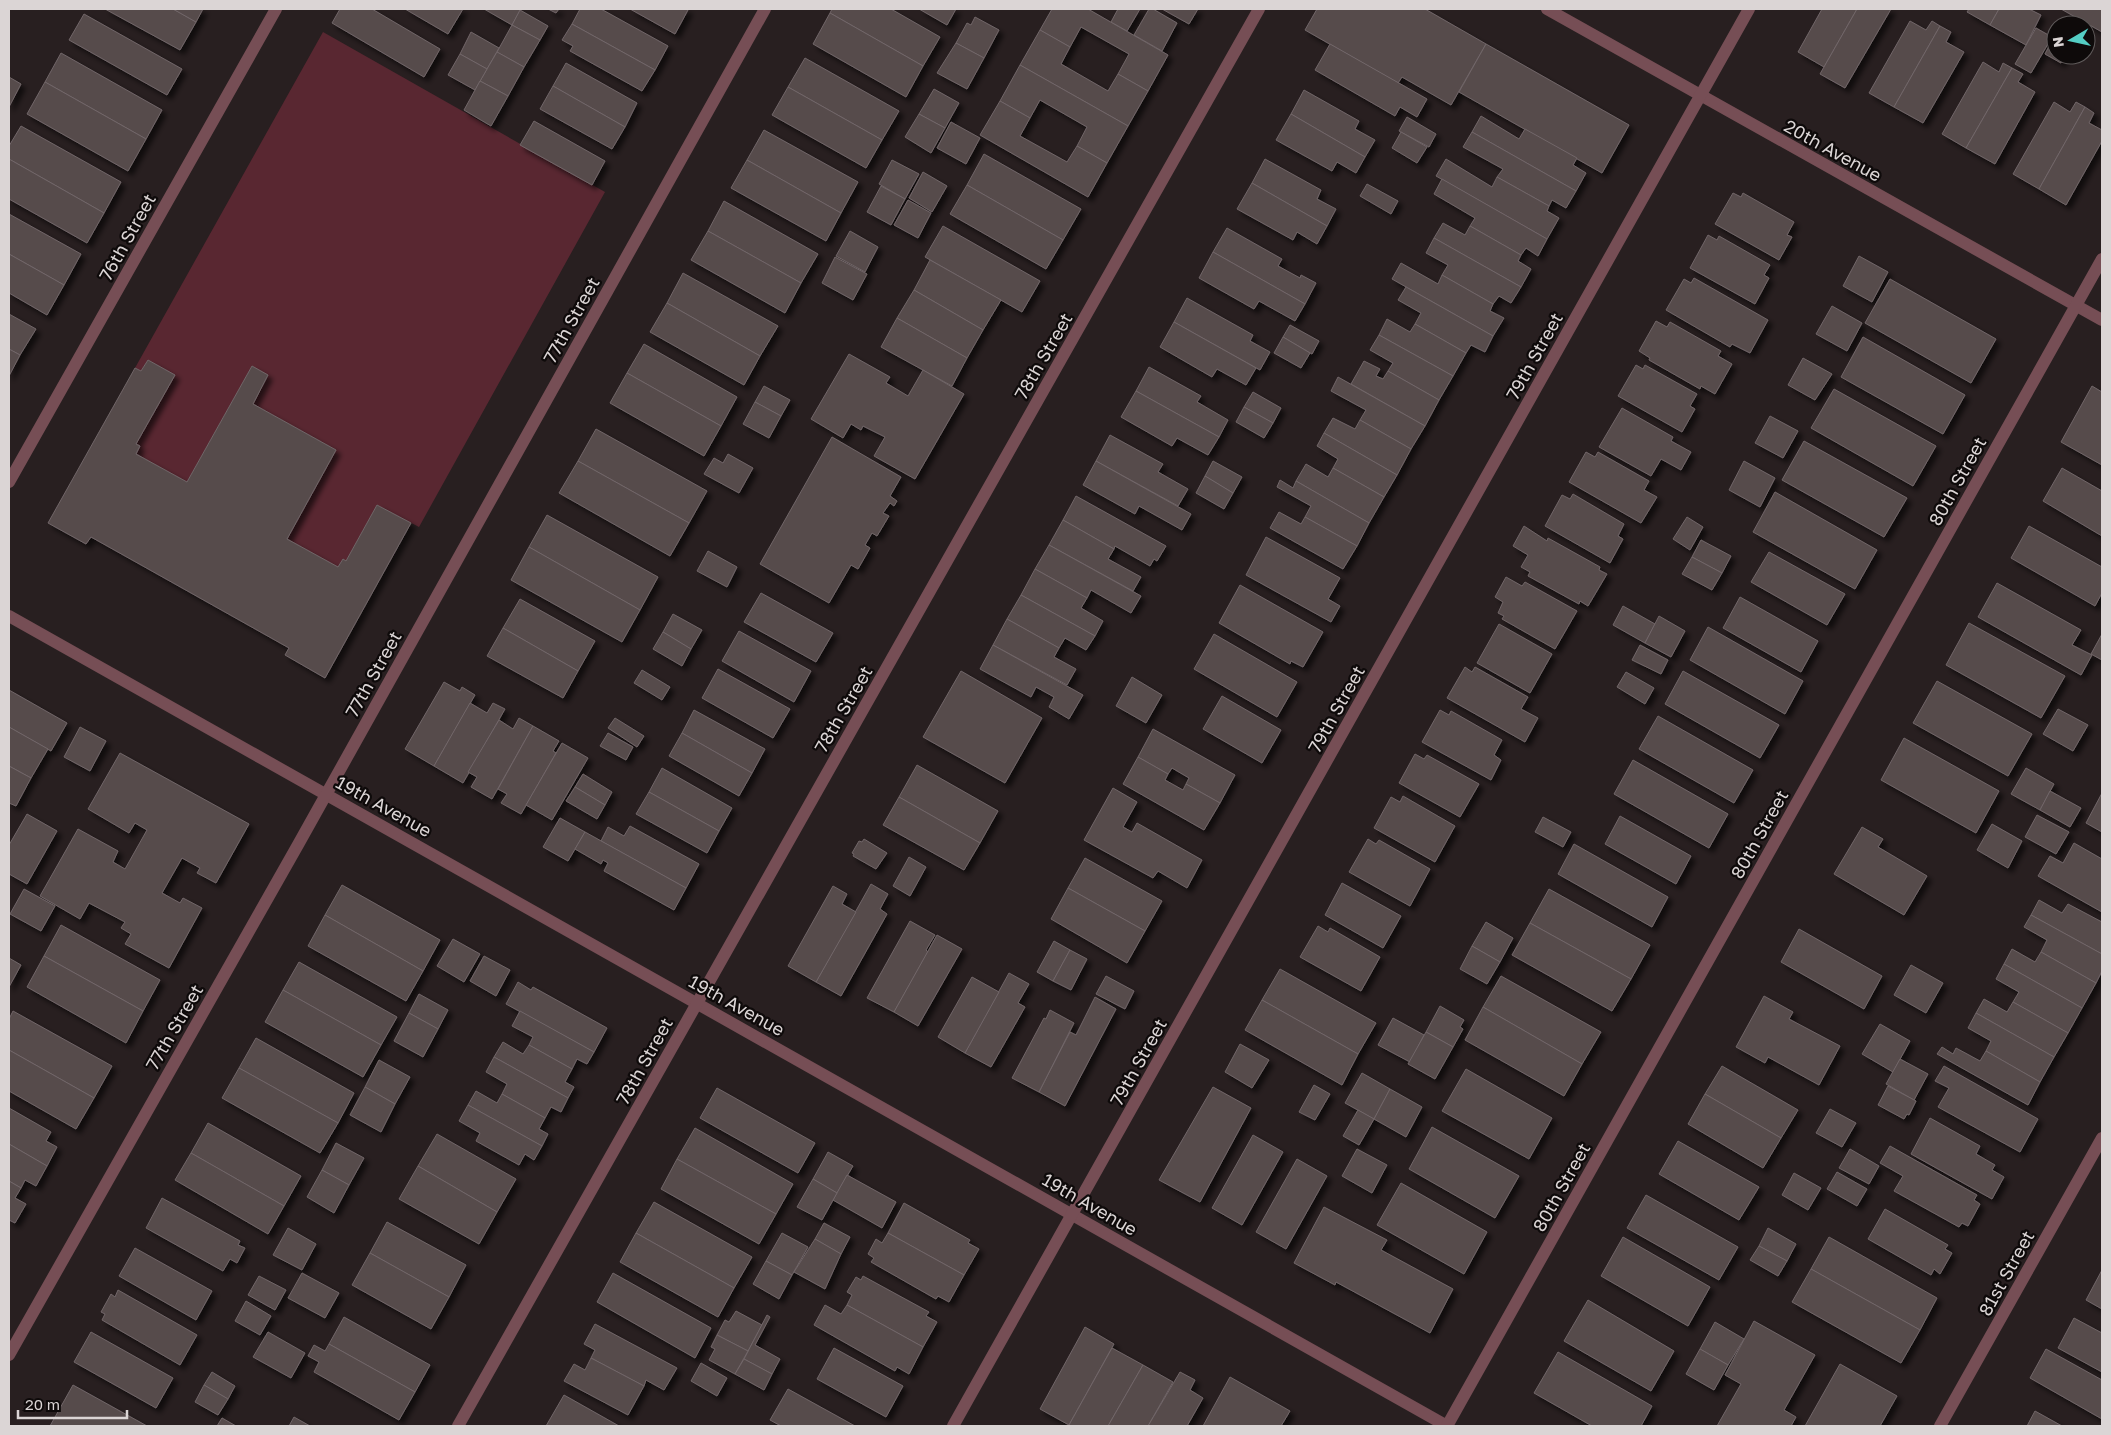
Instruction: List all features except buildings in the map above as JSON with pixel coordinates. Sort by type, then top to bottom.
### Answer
[{"type":"street","name":"76th Street","points":[[9,482],[276,9]]},
{"type":"street","name":"77th Street","points":[[9,1355],[326,794],[765,9]]},
{"type":"street","name":"78th Street","points":[[458,1426],[1259,9]]},
{"type":"street","name":"20th Avenue","points":[[1547,9],[2102,320]]},
{"type":"street","name":"79th Street","points":[[953,1426],[1749,9]]},
{"type":"street","name":"80th Street","points":[[1447,1426],[2102,259]]},
{"type":"street","name":"19th Avenue","points":[[9,616],[1447,1426]]},
{"type":"street","name":"81st Street","points":[[1940,1426],[2102,1138]]},
{"type":"shaded area","points":[[323,32],[605,192],[419,527],[377,505],[346,561],[343,559],[338,567],[287,539],[336,450],[253,404],[268,376],[252,366],[187,482],[136,454],[140,446],[136,444],[174,375],[148,360],[141,371],[135,368]]}]
